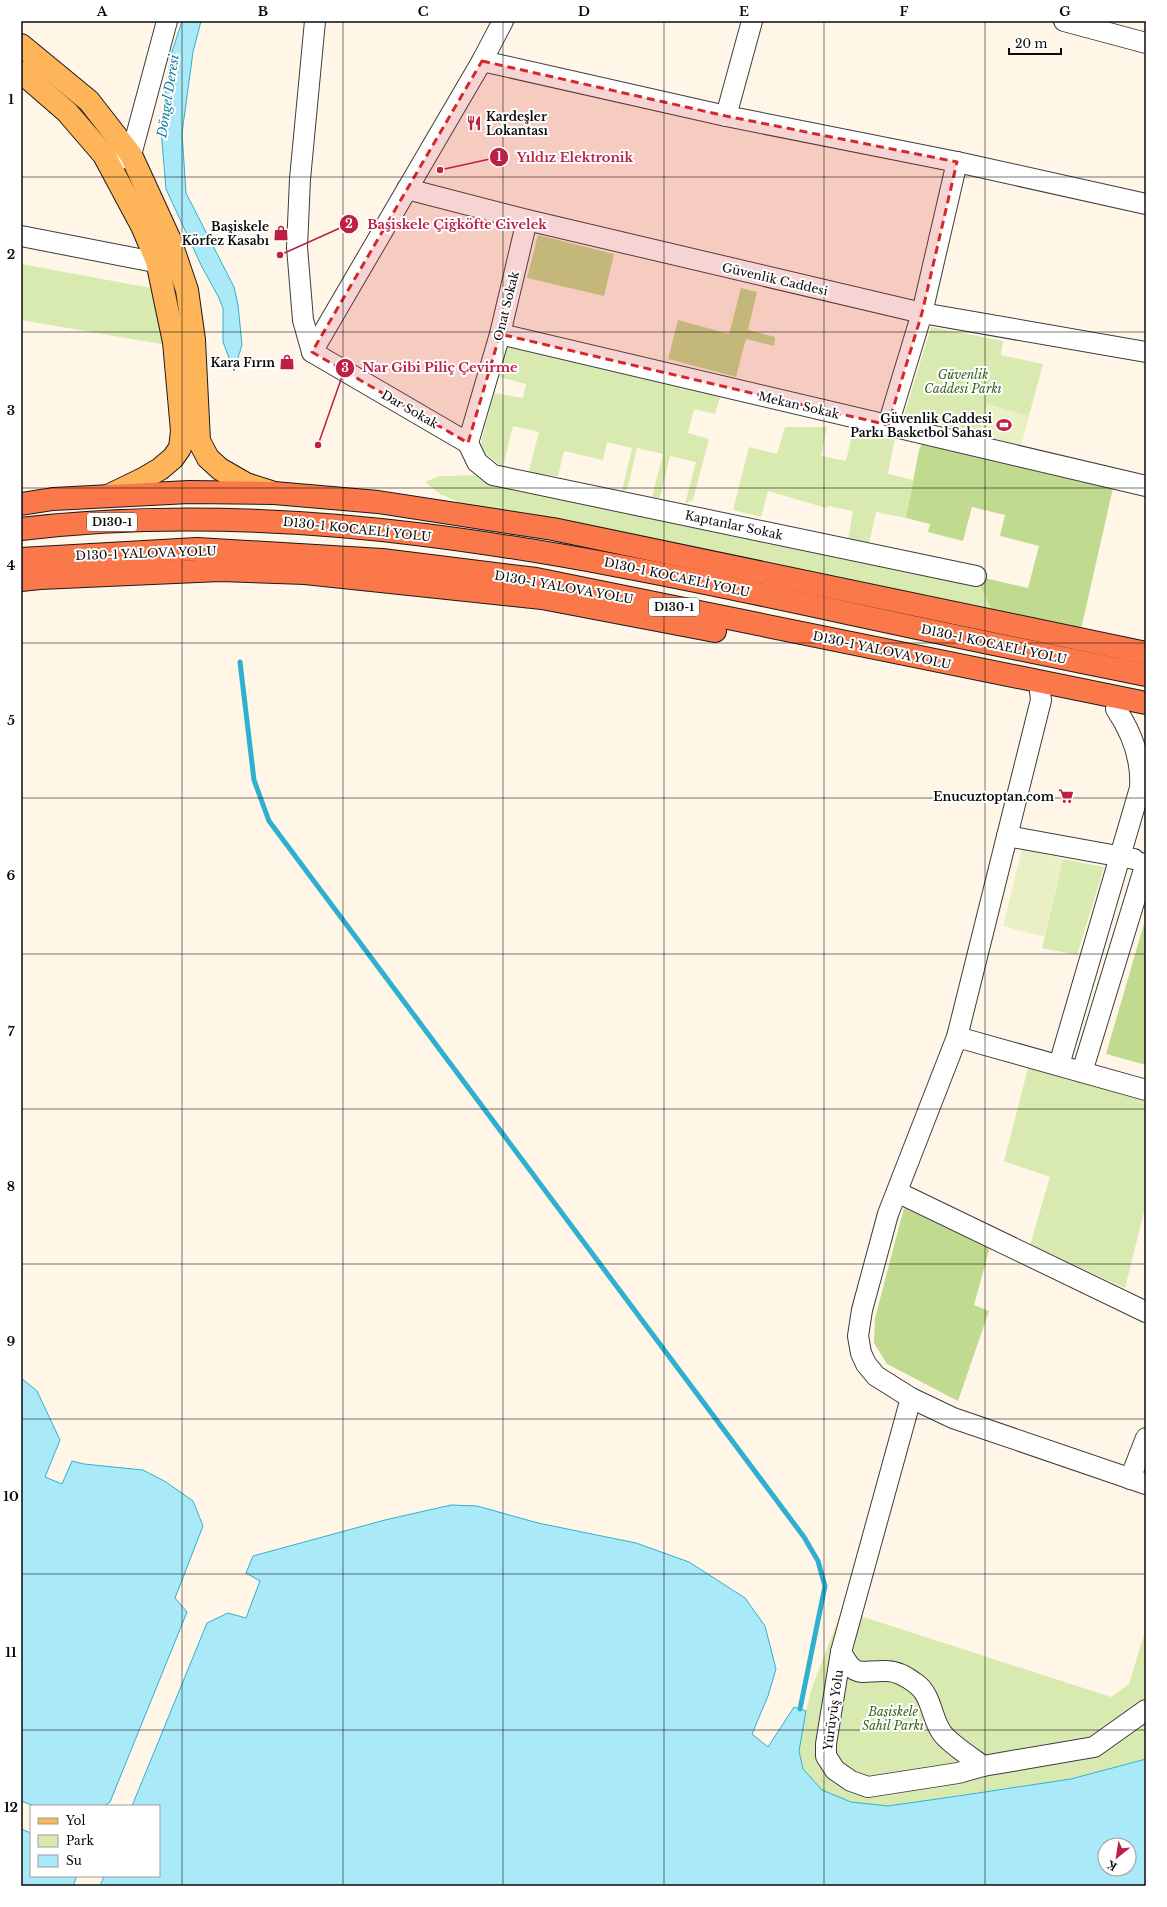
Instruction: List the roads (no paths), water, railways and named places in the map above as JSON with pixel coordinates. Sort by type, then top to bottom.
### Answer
[{"type":"highway","points":[[21,504],[53,499],[189,492],[274,493],[378,502],[553,529],[1146,653]]},
{"type":"highway","name":"D130-1 KOCAELİ YOLU","points":[[21,529],[156,519],[203,518],[324,524],[387,530],[590,559],[1146,675]]},
{"type":"highway","name":"D130-1 YALOVA YOLU","points":[[21,559],[198,549],[382,560],[435,566],[536,579],[1146,703]]},
{"type":"highway","points":[[590,559],[670,553]]},
{"type":"highway","points":[[21,580],[220,570],[297,573],[534,598],[1040,692],[1146,715]]},
{"type":"main road","points":[[21,45],[89,102],[131,155],[170,240],[187,290],[194,340],[199,441],[208,458],[220,469],[246,484],[274,493]]},
{"type":"main road","points":[[21,72],[67,112],[104,155],[142,226],[157,261],[174,342],[182,431],[180,448],[173,458],[160,469],[108,496]]},
{"type":"street","points":[[108,164],[131,155],[167,21]]},
{"type":"street","points":[[312,352],[303,320],[297,246],[300,179],[315,21]]},
{"type":"street","points":[[312,352],[482,61],[503,21]]},
{"type":"street","points":[[726,116],[752,21]]},
{"type":"street","points":[[1064,21],[1146,43]]},
{"type":"street","points":[[482,61],[726,116],[957,162],[1146,204]]},
{"type":"street","points":[[888,425],[922,313],[957,162]]},
{"type":"street","name":"Güvenlik Caddesi","points":[[407,189],[527,220],[922,313],[1146,352]]},
{"type":"street","name":"Onat Sokak","points":[[468,443],[500,334],[527,220]]},
{"type":"street","points":[[21,236],[157,261],[180,267]]},
{"type":"street","name":"Mekan Sokak","points":[[500,334],[1146,486]]},
{"type":"street","name":"Dar Sokak","points":[[312,352],[468,443]]},
{"type":"street","name":"Kaptanlar Sokak","points":[[468,443],[477,462],[493,475],[976,576]]},
{"type":"street","points":[[1040,692],[1041,700],[957,1037],[888,1214],[862,1310],[858,1336],[861,1353],[866,1364],[876,1376],[911,1398],[953,1418],[1138,1482],[1146,1438]]},
{"type":"street","points":[[1059,1065],[1138,799],[1141,777],[1138,759],[1132,739],[1116,709]]},
{"type":"street","points":[[1007,836],[1146,862],[1082,1072]]},
{"type":"street","points":[[957,1037],[1146,1090]]},
{"type":"street","points":[[896,1192],[1146,1312]]},
{"type":"street","name":"Yürüyüş Yolu","points":[[911,1398],[841,1652],[826,1744],[826,1756],[835,1770],[851,1781],[868,1787],[958,1773],[983,1766],[1094,1747],[1146,1710]]},
{"type":"street","points":[[841,1652],[849,1666],[858,1672],[888,1670],[903,1675],[917,1684],[928,1698],[933,1715],[942,1734],[983,1766]]},
{"type":"water","name":"Döngel Deresi","points":[[182,21],[201,21],[193,52],[182,133],[186,193],[234,287],[238,305],[242,345],[234,371],[223,342],[223,308],[202,267],[166,189],[161,130],[170,58]]},
{"type":"water","points":[[21,1378],[37,1391],[60,1440],[45,1477],[62,1484],[72,1461],[84,1464],[143,1470],[166,1482],[193,1501],[203,1526],[175,1598],[187,1612],[110,1802],[106,1805],[32,1805],[21,1801]]},
{"type":"water","points":[[451,1505],[477,1506],[538,1523],[636,1543],[689,1562],[745,1598],[765,1626],[776,1669],[768,1696],[752,1734],[768,1747],[794,1707],[806,1711],[799,1751],[803,1769],[822,1790],[851,1802],[888,1806],[1071,1779],[1146,1759],[1146,1886],[100,1886],[104,1877],[160,1877],[160,1805],[132,1805],[207,1623],[228,1613],[246,1618],[260,1581],[246,1573],[253,1556],[385,1520]]},
{"type":"water","points":[[21,1829],[30,1833],[30,1877],[77,1877],[73,1886],[21,1886]]},
{"type":"waterway","points":[[240,662],[254,780],[269,821],[804,1537],[818,1561],[825,1586],[800,1709]]},
{"type":"place","name":"Kardeşler Lokantası","points":[[474,123]]},
{"type":"place","name":"Yıldız Elektronik","points":[[440,170]]},
{"type":"place","name":"Başiskele Körfez Kasabı","points":[[281,233]]},
{"type":"place","name":"Başiskele Çiğköfte Civelek","points":[[280,255]]},
{"type":"place","name":"Kara Fırın","points":[[287,362]]},
{"type":"place","name":"Güvenlik Caddesi Parkı Basketbol Sahası","points":[[1004,425]]},
{"type":"place","name":"Nar Gibi Piliç Çevirme","points":[[318,445]]},
{"type":"place","name":"Enucuztoptan.com","points":[[1066,796]]},
{"type":"park label","name":"Güvenlik Caddesi Parkı","points":[[963,381]]},
{"type":"park label","name":"Başiskele Sahil Parkı","points":[[893,1718]]}]
